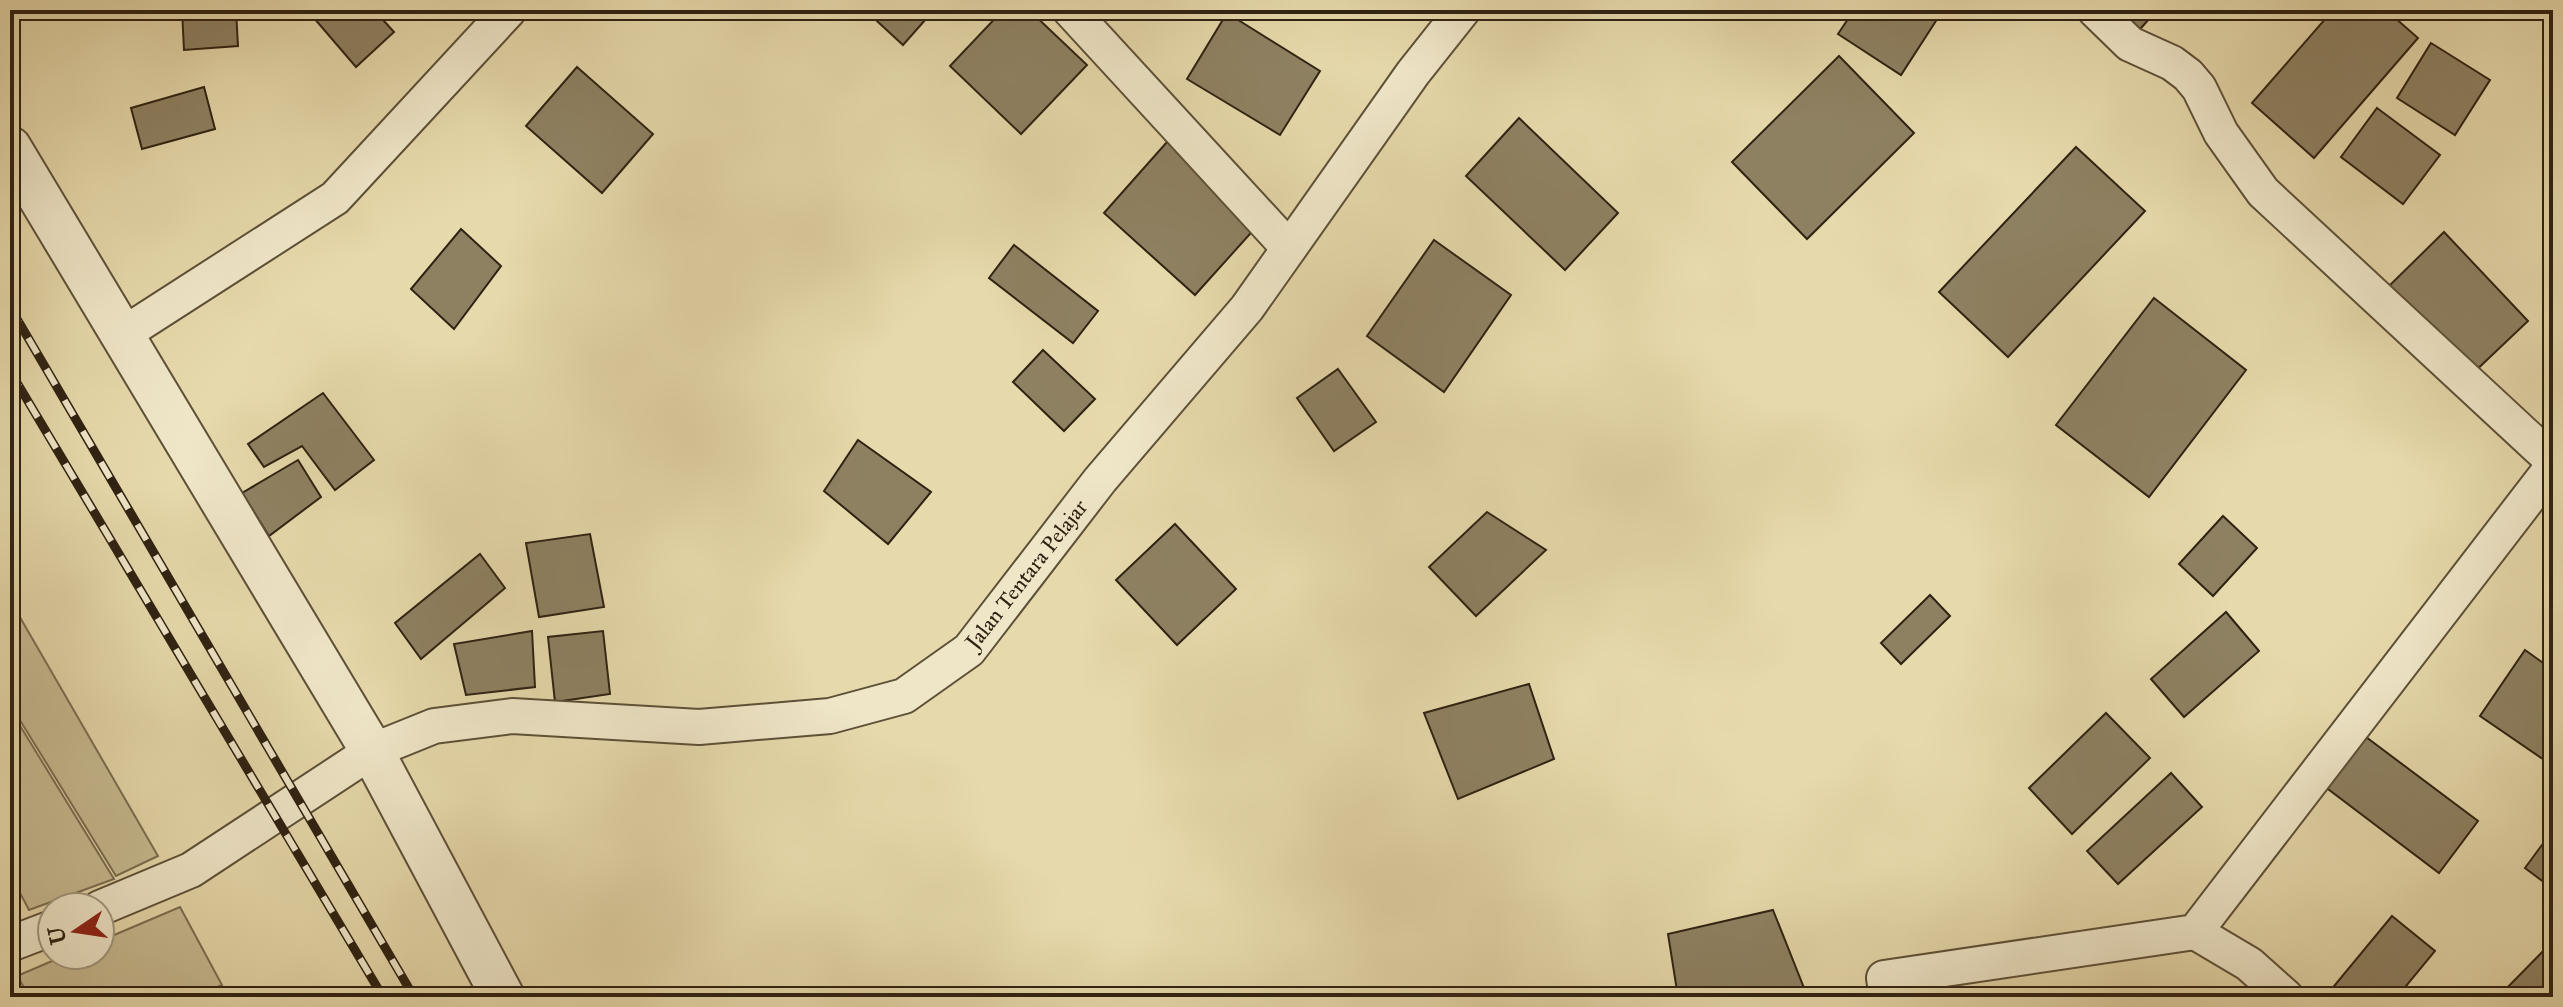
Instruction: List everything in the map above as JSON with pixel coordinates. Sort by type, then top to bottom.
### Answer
[{"type":"street","points":[[122,335],[335,198],[509,10]]},
{"type":"street","points":[[1070,10],[1289,248]]},
{"type":"street","name":"Jalan Tentara Pelajar","points":[[116,901],[191,870],[372,751],[434,726],[512,716],[699,727],[830,716],[904,696],[969,650],[1100,480],[1247,308],[1413,73],[1463,10]]},
{"type":"street","points":[[2095,10],[2130,44],[2172,63],[2188,75],[2199,88],[2221,133],[2263,192],[2553,464],[2195,932]]},
{"type":"street","points":[[10,148],[372,751],[503,997]]},
{"type":"street","points":[[1887,997],[1884,978],[2195,932],[2249,964],[2286,997]]},
{"type":"street","points":[[10,944],[36,934]]},
{"type":"shaded area","points":[[10,600],[158,856],[116,876],[10,704]]},
{"type":"shaded area","points":[[11,711],[114,879],[81,891],[36,891],[36,907],[29,910],[10,874]]},
{"type":"shaded area","points":[[180,907],[222,985],[195,997],[30,997],[17,976],[36,968],[36,971],[116,971],[116,934]]},
{"type":"building","points":[[182,10],[236,10],[238,46],[184,50]]},
{"type":"building","points":[[307,10],[374,10],[394,32],[356,67]]},
{"type":"building","points":[[865,10],[934,10],[903,45]]},
{"type":"building","points":[[1003,10],[1029,10],[1087,65],[1021,134],[950,66]]},
{"type":"building","points":[[1854,10],[1943,10],[1901,75],[1838,34]]},
{"type":"building","points":[[2105,10],[2157,10],[2134,36]]},
{"type":"building","points":[[2333,10],[2386,10],[2418,38],[2314,158],[2252,103]]},
{"type":"building","points":[[1227,13],[1320,71],[1280,135],[1187,79]]},
{"type":"building","points":[[2431,43],[2490,80],[2455,135],[2397,98]]},
{"type":"building","points":[[1839,56],[1914,133],[1807,239],[1732,162]]},
{"type":"building","points":[[577,67],[653,134],[602,193],[526,126]]},
{"type":"building","points":[[204,87],[215,129],[142,149],[131,108]]},
{"type":"building","points":[[2377,108],[2440,155],[2403,204],[2341,157]]},
{"type":"building","points":[[1519,118],[1618,213],[1565,270],[1466,176]]},
{"type":"building","points":[[1167,142],[1258,225],[1195,295],[1104,213]]},
{"type":"building","points":[[2076,147],[2145,211],[2008,357],[1939,292]]},
{"type":"building","points":[[461,229],[501,266],[454,329],[411,289]]},
{"type":"building","points":[[2444,232],[2528,321],[2470,376],[2387,288]]},
{"type":"building","points":[[1434,240],[1511,295],[1444,392],[1367,336]]},
{"type":"building","points":[[1014,245],[1098,311],[1073,343],[989,278]]},
{"type":"building","points":[[2154,298],[2246,370],[2149,497],[2056,425]]},
{"type":"building","points":[[1043,350],[1095,399],[1064,431],[1013,382]]},
{"type":"building","points":[[1338,369],[1376,422],[1334,451],[1297,398]]},
{"type":"building","points":[[323,393],[374,460],[335,490],[302,446],[264,467],[248,444]]},
{"type":"building","points":[[858,440],[931,492],[888,544],[824,491]]},
{"type":"building","points":[[298,460],[321,497],[269,536],[242,493]]},
{"type":"building","points":[[1487,512],[1546,550],[1476,616],[1429,567]]},
{"type":"building","points":[[2223,516],[2257,548],[2213,596],[2179,564]]},
{"type":"building","points":[[1175,524],[1236,589],[1177,645],[1116,580]]},
{"type":"building","points":[[590,534],[604,607],[539,617],[526,543]]},
{"type":"building","points":[[480,554],[505,588],[421,659],[395,623]]},
{"type":"building","points":[[1930,595],[1950,616],[1901,664],[1881,643]]},
{"type":"building","points":[[2226,612],[2259,651],[2184,717],[2151,679]]},
{"type":"building","points":[[532,631],[535,687],[466,695],[454,644]]},
{"type":"building","points":[[603,631],[610,694],[555,702],[548,637]]},
{"type":"building","points":[[2525,650],[2553,670],[2553,766],[2480,716]]},
{"type":"building","points":[[1529,684],[1554,759],[1458,799],[1424,713]]},
{"type":"building","points":[[2106,713],[2150,758],[2072,834],[2029,788]]},
{"type":"building","points":[[2362,734],[2478,821],[2439,873],[2324,786]]},
{"type":"building","points":[[2171,773],[2202,807],[2118,884],[2087,851]]},
{"type":"building","points":[[2553,830],[2553,889],[2525,868]]},
{"type":"building","points":[[1773,910],[1806,993],[1785,997],[1678,997],[1668,934]]},
{"type":"building","points":[[2392,916],[2435,951],[2397,997],[2325,997]]},
{"type":"building","points":[[2553,941],[2553,997],[2498,997]]},
{"type":"railway","points":[[10,307],[414,997]]},
{"type":"railway","points":[[10,371],[383,997]]}]
